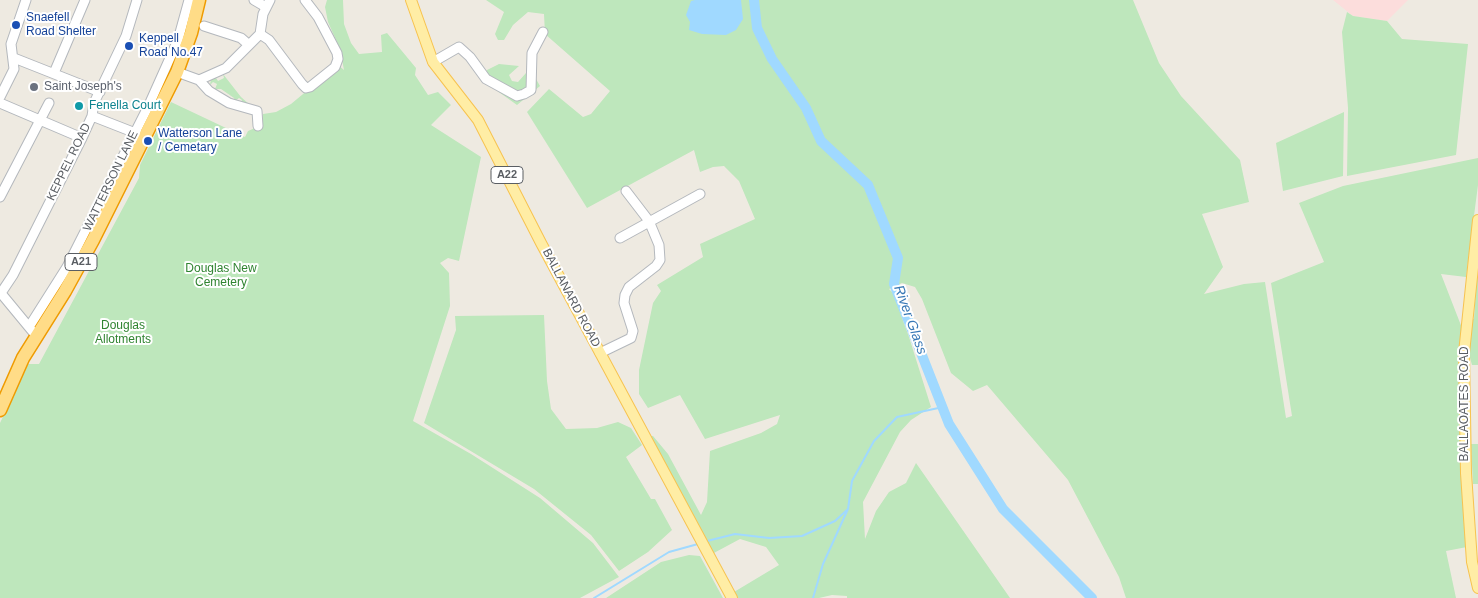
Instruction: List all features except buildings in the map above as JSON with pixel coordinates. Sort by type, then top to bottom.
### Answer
[{"type":"highway","name":"A21","points":[[0,410],[33,331],[70,283],[139,135],[177,72],[191,33],[199,0]]},
{"type":"main road","name":"BALLANARD ROAD","points":[[411,0],[433,62],[478,120],[600,353],[732,598]]},
{"type":"main road","name":"BALLAOATES ROAD","points":[[1478,220],[1464,353],[1466,473],[1472,562],[1478,588]]},
{"type":"street","points":[[0,97],[14,69],[11,44],[26,0]]},
{"type":"street","points":[[54,73],[85,0]]},
{"type":"street","name":"KEPPEL ROAD","points":[[1,292],[13,275],[82,138],[92,116],[92,109],[126,36],[137,0]]},
{"type":"street","name":"WATTERSON LANE","points":[[139,135],[174,48],[188,0]]},
{"type":"street","points":[[260,34],[269,40],[302,84],[306,88],[310,87],[335,67],[338,59],[337,52],[318,17],[305,0]]},
{"type":"street","points":[[199,80],[226,68],[260,34],[268,3],[256,1]]},
{"type":"street","points":[[208,28],[241,38],[249,45]]},
{"type":"street","points":[[433,62],[459,47],[470,56],[486,79],[517,96],[531,90],[530,63],[536,42],[543,32]]},
{"type":"street","points":[[14,58],[100,92]]},
{"type":"street","points":[[177,72],[199,80],[209,91],[230,102],[261,110],[258,126]]},
{"type":"street","points":[[0,103],[82,138]]},
{"type":"street","points":[[0,197],[49,103]]},
{"type":"street","points":[[92,116],[139,135]]},
{"type":"street","points":[[600,353],[631,338],[633,331],[624,303],[625,295],[629,286],[656,266],[660,260],[659,245],[649,221],[626,191]]},
{"type":"street","points":[[620,238],[700,194]]},
{"type":"street","points":[[1,292],[33,331]]},
{"type":"shaded area","points":[[1333,0],[1408,0],[1387,21],[1353,16]]},
{"type":"green space","points":[[327,0],[343,0],[344,24],[351,43],[359,54],[382,52],[381,35],[387,33],[416,68],[415,75],[428,95],[438,92],[451,105],[431,125],[481,157],[459,261],[448,258],[440,263],[449,273],[450,306],[413,421],[471,454],[540,498],[593,543],[619,577],[580,598],[0,598],[0,423],[28,364],[39,364],[139,178],[140,165],[171,102],[245,137],[248,131],[262,125],[263,114],[276,112],[291,104],[338,65],[344,70],[340,49],[328,22],[325,7]]},
{"type":"green space","points":[[486,0],[1133,0],[1159,63],[1181,96],[1240,160],[1249,202],[1202,214],[1223,267],[1204,294],[1244,284],[1265,282],[1286,418],[1292,416],[1271,283],[1324,262],[1299,203],[1343,186],[1478,158],[1478,185],[1466,277],[1441,274],[1462,328],[1461,457],[1467,547],[1446,551],[1456,598],[1126,598],[1119,577],[1068,480],[987,385],[973,391],[951,373],[922,299],[915,287],[902,283],[889,289],[893,293],[909,337],[931,407],[911,420],[900,432],[863,502],[865,539],[876,511],[889,492],[906,483],[916,463],[1010,598],[847,598],[847,596],[832,595],[819,598],[738,598],[734,592],[779,565],[766,547],[740,539],[712,554],[649,436],[653,436],[668,454],[701,515],[707,502],[710,451],[761,433],[777,424],[780,415],[705,439],[680,395],[648,408],[639,394],[639,370],[653,303],[661,291],[657,285],[703,257],[700,244],[755,219],[739,181],[724,166],[713,167],[700,172],[694,150],[587,208],[527,112],[549,89],[583,117],[591,114],[610,91],[545,34],[544,14],[528,12],[513,25],[504,40],[498,40],[495,34],[504,12]]},
{"type":"green space","points":[[1347,12],[1353,16],[1387,21],[1402,39],[1468,44],[1456,155],[1347,176],[1348,108],[1342,32]]},
{"type":"green space","points":[[499,64],[519,66],[509,75],[512,81],[518,82],[526,73],[536,79],[540,86],[517,105],[482,80],[487,70]]},
{"type":"green space","points":[[223,74],[241,97],[250,105],[241,103],[242,100],[239,98],[235,101],[234,98],[221,89],[215,89],[217,84],[213,82],[210,85],[211,79],[216,78],[218,81],[224,78]]},
{"type":"green space","points":[[1344,112],[1343,176],[1283,191],[1276,143]]},
{"type":"green space","points":[[1477,272],[1478,365],[1472,365],[1469,354],[1469,328],[1470,320],[1474,319]]},
{"type":"green space","points":[[544,315],[547,381],[551,409],[566,429],[597,428],[618,422],[631,428],[642,445],[626,457],[651,499],[655,499],[672,530],[648,552],[619,571],[591,535],[534,489],[424,423],[456,330],[455,316]]},
{"type":"green space","points":[[1471,444],[1478,444],[1478,484],[1473,484]]},
{"type":"green space","points":[[689,555],[700,556],[723,598],[606,598],[661,562]]},
{"type":"water","points":[[741,0],[743,19],[736,30],[726,35],[702,34],[689,30],[690,22],[686,15],[691,1]]},
{"type":"waterway","name":"River Glass","points":[[754,0],[757,28],[772,59],[806,108],[821,141],[868,185],[898,258],[894,284],[949,424],[1003,509],[1092,598]]},
{"type":"waterway","points":[[813,598],[823,564],[848,509],[852,481],[874,441],[897,417],[943,407]]},
{"type":"waterway","points":[[707,541],[735,534],[769,538],[802,536],[835,521],[848,509]]},
{"type":"waterway","points":[[594,598],[669,552],[698,544]]},
{"type":"place","name":"Snaefell Road Shelter","points":[[16,25]]},
{"type":"place","name":"Keppell Road No.47","points":[[129,46]]},
{"type":"place","name":"Saint Joseph's","points":[[34,87]]},
{"type":"place","name":"Fenella Court","points":[[79,106]]},
{"type":"place","name":"Watterson Lane / Cemetary","points":[[148,141]]},
{"type":"park label","name":"Douglas New Cemetery","points":[[221,276]]},
{"type":"park label","name":"Douglas Allotments","points":[[123,333]]}]
